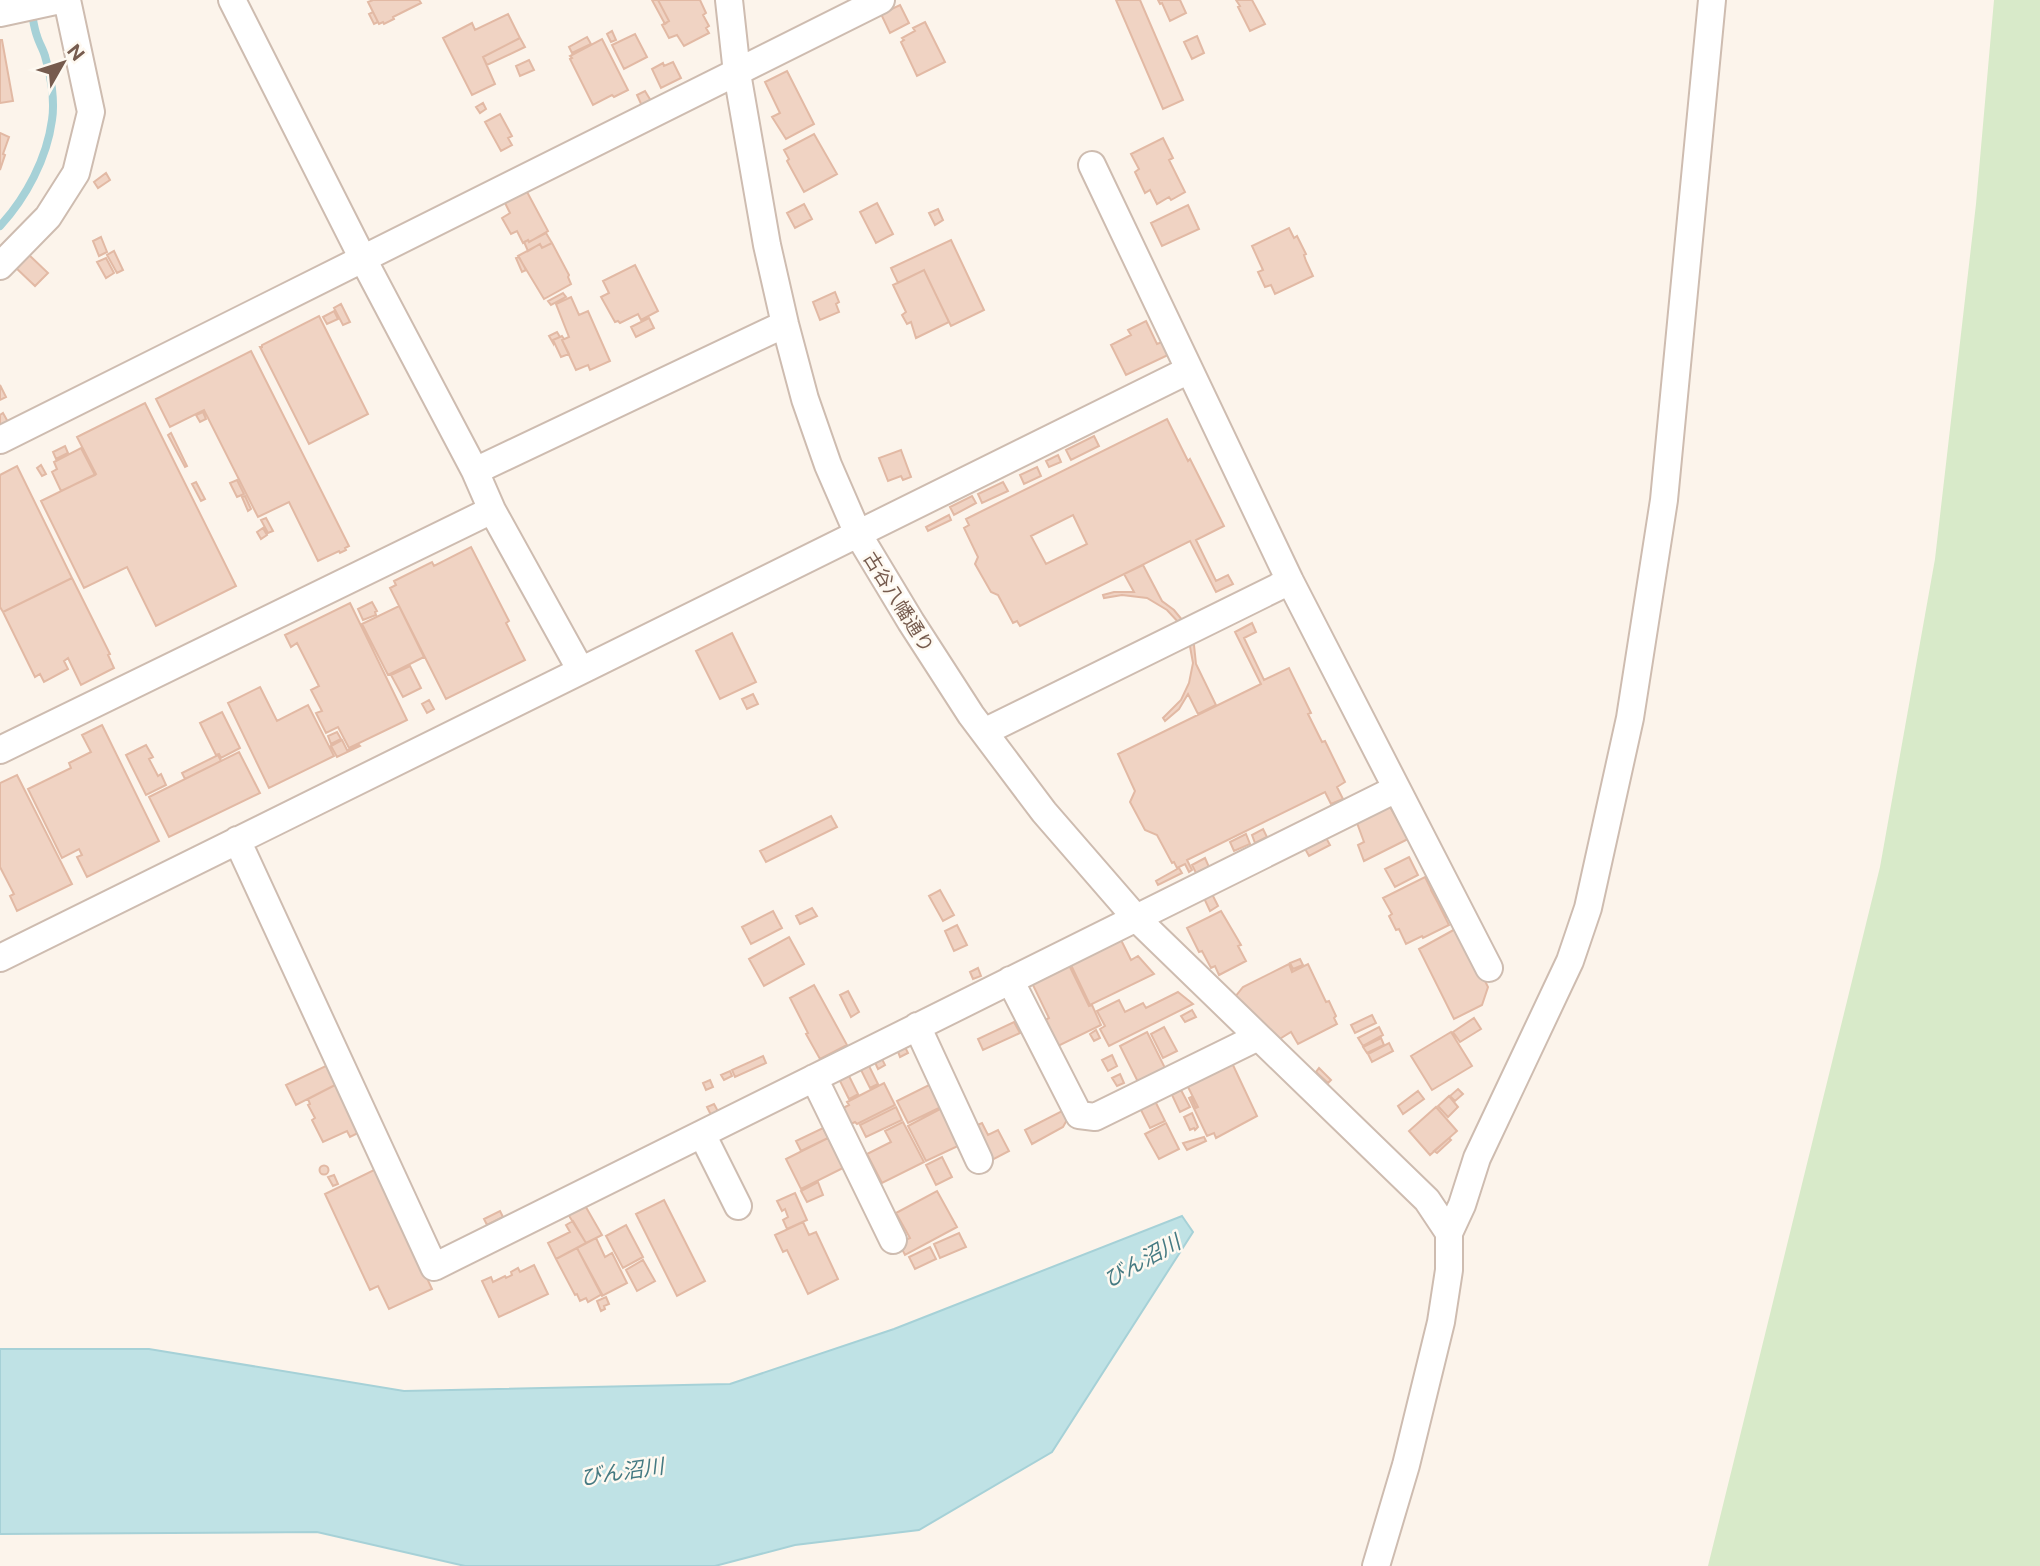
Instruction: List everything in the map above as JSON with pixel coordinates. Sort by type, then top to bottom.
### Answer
[{"type":"street","points":[[0,13],[60,0]]},
{"type":"street","points":[[0,266],[48,216],[76,173],[91,112],[67,0]]},
{"type":"street","points":[[232,0],[363,259],[475,471],[492,510],[580,670]]},
{"type":"street","name":"古谷八幡通り","points":[[729,0],[737,73],[767,245],[785,324],[805,399],[823,452],[858,534],[911,622],[984,732],[1044,812],[1136,918],[1427,1200],[1449,1233]]},
{"type":"street","points":[[0,440],[881,0]]},
{"type":"street","points":[[1376,1566],[1406,1465],[1441,1322],[1449,1270],[1449,1233],[1462,1205],[1477,1158],[1570,961],[1588,908],[1628,732],[1664,500],[1712,0]]},
{"type":"street","points":[[1092,165],[1290,581],[1489,968]]},
{"type":"street","points":[[475,471],[785,324]]},
{"type":"street","points":[[0,958],[1189,370]]},
{"type":"street","points":[[0,750],[492,510]]},
{"type":"street","points":[[984,732],[1290,581]]},
{"type":"street","points":[[237,841],[434,1267],[1396,789]]},
{"type":"street","points":[[1010,980],[1079,1115],[1095,1117],[1258,1037]]},
{"type":"street","points":[[917,1026],[979,1160]]},
{"type":"street","points":[[814,1078],[893,1240]]},
{"type":"street","points":[[702,1134],[738,1206]]},
{"type":"green space","points":[[1994,0],[2040,0],[2040,1566],[1708,1566],[1880,867],[1935,559],[1976,204]]},
{"type":"water","name":"びん沼川","points":[[1182,1216],[1193,1232],[1052,1452],[919,1530],[795,1545],[715,1566],[465,1566],[317,1532],[0,1534],[0,1349],[149,1349],[404,1391],[730,1384],[894,1329]]},
{"type":"building","points":[[419,0],[421,3],[384,24],[379,24],[368,2]]},
{"type":"building","points":[[652,0],[658,0],[669,21],[665,24]]},
{"type":"building","points":[[658,0],[700,0],[706,13],[703,15],[709,26],[706,28],[709,33],[684,46],[677,35],[669,38],[662,25],[669,21]]},
{"type":"building","points":[[1116,0],[1140,0],[1183,100],[1163,109]]},
{"type":"building","points":[[1158,0],[1180,0],[1186,13],[1170,21]]},
{"type":"building","points":[[1236,0],[1252,0],[1265,24],[1250,31]]},
{"type":"building","points":[[900,5],[909,23],[890,33],[881,14]]},
{"type":"building","points":[[373,12],[378,22],[374,24],[369,14]]},
{"type":"building","points":[[508,14],[520,38],[483,57],[495,84],[472,95],[443,38],[472,23],[475,30]]},
{"type":"building","points":[[925,22],[945,62],[917,76],[901,42],[904,40],[902,38],[915,31],[913,28]]},
{"type":"building","points":[[612,31],[616,40],[611,42],[607,34]]},
{"type":"building","points":[[635,34],[647,57],[624,69],[612,45]]},
{"type":"building","points":[[1197,36],[1204,53],[1192,59],[1184,42]]},
{"type":"building","points":[[587,37],[591,44],[572,53],[569,47]]},
{"type":"building","points":[[520,38],[525,47],[487,65],[483,57]]},
{"type":"building","points":[[602,39],[628,90],[593,105],[570,56]]},
{"type":"building","points":[[0,40],[13,101],[0,103]]},
{"type":"building","points":[[529,60],[534,70],[520,76],[516,66]]},
{"type":"building","points":[[673,62],[681,78],[661,88],[652,69],[663,63],[664,66]]},
{"type":"building","points":[[787,71],[814,124],[786,139],[772,117],[780,113],[765,82]]},
{"type":"building","points":[[645,91],[651,101],[642,106],[637,95]]},
{"type":"building","points":[[483,103],[486,109],[480,113],[476,107]]},
{"type":"building","points":[[500,114],[512,136],[508,138],[512,145],[501,151],[485,122]]},
{"type":"building","points":[[0,133],[9,137],[0,170]]},
{"type":"building","points":[[814,134],[837,174],[804,192],[784,150]]},
{"type":"building","points":[[1163,138],[1173,158],[1169,160],[1185,192],[1157,204],[1150,190],[1145,193],[1135,172],[1139,169],[1131,154]]},
{"type":"building","points":[[106,173],[110,180],[98,188],[94,182]]},
{"type":"building","points":[[526,190],[548,231],[523,243],[517,231],[511,234],[502,218],[510,213],[504,201]]},
{"type":"building","points":[[877,203],[893,234],[876,243],[860,212]]},
{"type":"building","points":[[804,204],[812,219],[795,228],[787,213]]},
{"type":"building","points":[[1188,205],[1199,229],[1162,246],[1151,223]]},
{"type":"building","points":[[938,209],[943,220],[935,225],[929,213]]},
{"type":"building","points":[[1289,228],[1294,238],[1297,236],[1306,254],[1304,255],[1313,276],[1275,294],[1271,285],[1265,287],[1258,272],[1263,270],[1252,246]]},
{"type":"building","points":[[546,233],[552,243],[542,248],[540,244],[528,251],[524,242]]},
{"type":"building","points":[[101,237],[107,252],[99,256],[93,241]]},
{"type":"building","points":[[951,240],[984,310],[951,326],[924,270],[898,283],[891,268]]},
{"type":"building","points":[[552,243],[571,284],[544,299],[518,256],[540,244],[542,248]]},
{"type":"building","points":[[114,251],[123,270],[117,273],[107,255]]},
{"type":"building","points":[[28,254],[48,273],[35,286],[15,267]]},
{"type":"building","points":[[519,257],[526,270],[522,272],[516,258]]},
{"type":"building","points":[[106,258],[114,273],[106,278],[97,262]]},
{"type":"building","points":[[635,265],[658,311],[641,320],[638,314],[620,323],[615,322],[601,297],[609,293],[603,281]]},
{"type":"building","points":[[924,270],[949,322],[916,338],[911,322],[907,324],[902,315],[906,312],[893,285]]},
{"type":"building","points":[[835,292],[839,312],[820,320],[813,302]]},
{"type":"building","points":[[563,293],[566,297],[551,305],[548,301]]},
{"type":"building","points":[[571,297],[579,315],[588,311],[610,361],[590,370],[588,365],[576,370],[562,340],[569,337],[556,304]]},
{"type":"building","points":[[341,304],[350,322],[343,325],[334,308]]},
{"type":"building","points":[[334,311],[338,319],[327,324],[323,317]]},
{"type":"building","points":[[319,316],[368,414],[309,444],[260,347]]},
{"type":"building","points":[[649,318],[654,328],[636,337],[631,327]]},
{"type":"building","points":[[1146,321],[1157,344],[1162,342],[1168,355],[1126,375],[1111,345],[1131,335],[1128,330]]},
{"type":"building","points":[[557,332],[560,337],[553,340],[553,343],[549,336]]},
{"type":"building","points":[[562,336],[569,354],[561,357],[553,340]]},
{"type":"building","points":[[251,351],[349,546],[340,553],[339,551],[318,561],[289,502],[258,517],[204,410],[170,427],[156,399]]},
{"type":"building","points":[[0,385],[6,397],[0,400]]},
{"type":"building","points":[[145,403],[236,586],[156,626],[127,567],[84,588],[41,501],[96,474],[77,437]]},
{"type":"building","points":[[203,412],[206,419],[200,422],[196,415]]},
{"type":"building","points":[[3,413],[8,422],[0,425],[0,415]]},
{"type":"building","points":[[1167,419],[1224,526],[1196,540],[1216,581],[1228,575],[1233,584],[1216,592],[1190,541],[1020,626],[1017,621],[1013,623],[998,595],[991,592],[975,564],[978,557],[964,528],[969,525],[966,519]],"holes":[[[1073,515],[1087,544],[1046,564],[1031,536]]]},
{"type":"building","points":[[171,433],[187,466],[185,467],[168,435]]},
{"type":"building","points":[[1094,436],[1099,446],[1071,460],[1066,450]]},
{"type":"building","points":[[65,446],[68,453],[56,459],[53,452]]},
{"type":"building","points":[[81,448],[95,475],[61,491],[52,472],[57,469],[54,462]]},
{"type":"building","points":[[901,450],[911,477],[903,480],[901,476],[888,481],[879,458]]},
{"type":"building","points":[[1058,455],[1061,462],[1049,467],[1046,461]]},
{"type":"building","points":[[41,465],[46,474],[42,476],[37,468]]},
{"type":"building","points":[[17,466],[72,578],[3,612],[0,607],[0,475]]},
{"type":"building","points":[[1037,467],[1041,476],[1024,484],[1020,475]]},
{"type":"building","points":[[237,480],[244,494],[237,497],[230,483]]},
{"type":"building","points":[[196,482],[205,499],[201,501],[192,484]]},
{"type":"building","points":[[1003,482],[1008,491],[982,503],[978,494]]},
{"type":"building","points":[[245,496],[251,509],[248,511],[242,497]]},
{"type":"building","points":[[972,496],[976,503],[954,515],[950,507]]},
{"type":"building","points":[[949,515],[951,520],[928,531],[926,527]]},
{"type":"building","points":[[266,518],[273,531],[268,533],[261,520]]},
{"type":"building","points":[[263,528],[267,535],[261,539],[257,532]]},
{"type":"building","points":[[471,547],[509,621],[506,623],[525,660],[446,699],[390,588],[396,585],[394,581],[432,562],[434,566]]},
{"type":"building","points":[[1143,565],[1162,601],[1183,621],[1180,624],[1167,610],[1147,598],[1122,595],[1104,598],[1103,595],[1114,592],[1134,592],[1124,574]]},
{"type":"building","points":[[72,578],[110,654],[108,655],[114,668],[81,685],[68,658],[64,661],[68,669],[44,682],[40,674],[35,677],[3,612]]},
{"type":"building","points":[[372,602],[377,611],[376,615],[363,620],[358,609]]},
{"type":"building","points":[[350,603],[407,720],[349,748],[338,727],[326,733],[316,713],[322,711],[311,690],[319,686],[297,643],[291,647],[285,635]]},
{"type":"building","points":[[399,606],[424,657],[388,675],[362,624]]},
{"type":"building","points":[[1252,623],[1256,632],[1244,638],[1264,680],[1289,668],[1311,713],[1308,714],[1345,782],[1337,787],[1343,799],[1331,804],[1325,792],[1187,860],[1192,870],[1189,872],[1185,864],[1177,868],[1157,835],[1145,830],[1130,802],[1135,791],[1118,754],[1261,684],[1235,632]]},
{"type":"building","points":[[732,633],[756,682],[720,699],[696,651]]},
{"type":"building","points":[[1189,641],[1194,645],[1196,664],[1216,705],[1198,714],[1188,694],[1179,709],[1165,721],[1163,718],[1181,700],[1189,683],[1193,663]]},
{"type":"building","points":[[410,666],[421,688],[403,697],[391,675]]},
{"type":"building","points":[[260,687],[277,721],[308,705],[334,756],[269,788],[228,703]]},
{"type":"building","points":[[753,694],[758,704],[747,709],[742,699]]},
{"type":"building","points":[[429,700],[434,709],[427,713],[422,704]]},
{"type":"building","points":[[222,712],[240,748],[221,758],[219,754],[216,755],[200,723]]},
{"type":"building","points":[[102,725],[159,841],[87,877],[77,857],[82,855],[79,849],[62,858],[28,789],[71,768],[69,763],[91,752],[82,735]]},
{"type":"building","points":[[337,732],[341,739],[331,744],[328,736]]},
{"type":"building","points":[[342,740],[347,750],[360,746],[337,757],[331,746]]},
{"type":"building","points":[[146,745],[153,757],[149,759],[166,785],[146,795],[126,755]]},
{"type":"building","points":[[239,752],[260,793],[169,837],[149,797]]},
{"type":"building","points":[[218,755],[221,761],[185,779],[182,773]]},
{"type":"building","points":[[17,775],[72,884],[17,911],[10,896],[14,894],[0,867],[0,783]]},
{"type":"building","points":[[1389,805],[1408,839],[1364,861],[1358,845],[1364,842],[1357,823]]},
{"type":"building","points":[[831,816],[837,827],[766,862],[760,851]]},
{"type":"building","points":[[1263,829],[1267,837],[1255,843],[1252,835]]},
{"type":"building","points":[[1246,834],[1250,844],[1234,851],[1230,842]]},
{"type":"building","points":[[1325,836],[1330,845],[1309,856],[1304,847]]},
{"type":"building","points":[[1409,857],[1418,875],[1395,887],[1385,869]]},
{"type":"building","points":[[1205,858],[1209,867],[1196,873],[1192,865]]},
{"type":"building","points":[[1179,868],[1182,873],[1158,885],[1156,881]]},
{"type":"building","points":[[1425,877],[1449,925],[1406,944],[1389,916],[1392,914],[1383,898]]},
{"type":"building","points":[[1437,886],[1452,915],[1446,918],[1431,890]]},
{"type":"building","points":[[940,890],[954,915],[943,921],[929,896]]},
{"type":"building","points":[[1211,892],[1218,906],[1210,911],[1203,896]]},
{"type":"building","points":[[812,908],[817,916],[800,924],[796,916]]},
{"type":"building","points":[[773,911],[782,928],[751,944],[742,927]]},
{"type":"building","points":[[1221,911],[1241,945],[1238,946],[1246,961],[1219,975],[1215,966],[1211,968],[1202,951],[1199,952],[1187,928]]},
{"type":"building","points":[[957,925],[967,945],[954,951],[945,931]]},
{"type":"building","points":[[1459,927],[1488,987],[1482,1005],[1454,1019],[1419,949]]},
{"type":"building","points":[[789,937],[804,964],[764,986],[749,959]]},
{"type":"building","points":[[1120,938],[1131,960],[1138,956],[1154,974],[1090,1005],[1070,963]]},
{"type":"building","points":[[1300,959],[1303,965],[1293,969],[1290,963]]},
{"type":"building","points":[[1068,963],[1101,1025],[1056,1047],[1043,1021],[1049,1018],[1031,981]]},
{"type":"building","points":[[1289,964],[1292,972],[1308,964],[1326,1002],[1329,1001],[1337,1024],[1298,1044],[1291,1032],[1278,1040],[1235,997],[1243,987]]},
{"type":"building","points":[[978,968],[981,976],[973,979],[970,972]]},
{"type":"building","points":[[814,985],[847,1045],[820,1059],[790,998]]},
{"type":"building","points":[[848,991],[859,1012],[851,1017],[840,995]]},
{"type":"building","points":[[1178,992],[1193,1004],[1109,1046],[1100,1029],[1105,1026],[1097,1011],[1119,1000],[1125,1012],[1143,1003],[1146,1008]]},
{"type":"building","points":[[1192,1010],[1196,1017],[1185,1022],[1181,1016]]},
{"type":"building","points":[[1372,1015],[1376,1023],[1355,1033],[1351,1025]]},
{"type":"building","points":[[1474,1018],[1481,1029],[1460,1042],[1453,1032]]},
{"type":"building","points":[[1014,1022],[1020,1033],[983,1050],[978,1039]]},
{"type":"building","points":[[1164,1027],[1177,1051],[1163,1058],[1151,1034]]},
{"type":"building","points":[[1379,1027],[1383,1035],[1363,1046],[1358,1038]]},
{"type":"building","points":[[1096,1030],[1100,1038],[1094,1041],[1090,1034]]},
{"type":"building","points":[[1147,1032],[1167,1072],[1140,1086],[1120,1046]]},
{"type":"building","points":[[1451,1032],[1472,1066],[1432,1090],[1411,1056]]},
{"type":"building","points":[[1381,1038],[1384,1045],[1367,1053],[1363,1047]]},
{"type":"building","points":[[902,1041],[908,1053],[900,1057],[897,1049],[881,1057],[885,1065],[878,1069],[872,1056]]},
{"type":"building","points":[[1389,1043],[1393,1051],[1372,1062],[1368,1054]]},
{"type":"building","points":[[1112,1055],[1117,1066],[1108,1071],[1102,1060]]},
{"type":"building","points":[[763,1056],[766,1063],[735,1077],[732,1070]]},
{"type":"building","points":[[867,1062],[878,1084],[870,1088],[859,1066]]},
{"type":"building","points":[[1232,1063],[1257,1116],[1216,1138],[1214,1133],[1207,1136],[1189,1098],[1191,1097],[1196,1108],[1198,1107],[1187,1085]]},
{"type":"building","points":[[330,1064],[339,1083],[296,1105],[286,1085]]},
{"type":"building","points":[[1319,1068],[1331,1080],[1328,1083],[1316,1072]]},
{"type":"building","points":[[730,1071],[732,1076],[724,1080],[721,1075]]},
{"type":"building","points":[[847,1072],[858,1094],[849,1099],[838,1077]]},
{"type":"building","points":[[1120,1074],[1124,1083],[1117,1086],[1112,1078]]},
{"type":"building","points":[[710,1080],[713,1087],[706,1090],[703,1083]]},
{"type":"building","points":[[884,1083],[895,1105],[857,1124],[851,1124],[843,1108],[849,1105],[847,1102]]},
{"type":"building","points":[[337,1084],[360,1132],[350,1137],[347,1131],[323,1142],[312,1120],[315,1118],[308,1099]]},
{"type":"building","points":[[929,1085],[941,1107],[908,1123],[897,1101]]},
{"type":"building","points":[[1458,1089],[1463,1094],[1455,1101],[1450,1096]]},
{"type":"building","points":[[1181,1090],[1190,1107],[1180,1112],[1172,1095]]},
{"type":"building","points":[[1418,1091],[1424,1099],[1403,1114],[1398,1106]]},
{"type":"building","points":[[1449,1096],[1458,1107],[1448,1117],[1438,1106]]},
{"type":"building","points":[[1155,1101],[1165,1121],[1150,1128],[1140,1108]]},
{"type":"building","points":[[714,1104],[720,1115],[713,1119],[707,1107]]},
{"type":"building","points":[[896,1107],[902,1120],[866,1137],[860,1125]]},
{"type":"building","points":[[1436,1107],[1457,1131],[1430,1155],[1409,1131]]},
{"type":"building","points":[[942,1108],[958,1146],[926,1161],[908,1126]]},
{"type":"building","points":[[1064,1110],[1068,1118],[1063,1127],[1032,1144],[1025,1130]]},
{"type":"building","points":[[1192,1113],[1198,1127],[1195,1130],[1190,1130],[1184,1117]]},
{"type":"building","points":[[903,1122],[924,1162],[882,1183],[867,1154],[891,1142],[885,1131]]},
{"type":"building","points":[[982,1123],[988,1135],[998,1130],[1009,1151],[992,1160],[975,1126]]},
{"type":"building","points":[[1166,1123],[1179,1149],[1159,1159],[1145,1134]]},
{"type":"building","points":[[823,1128],[828,1138],[801,1151],[796,1141]]},
{"type":"building","points":[[1204,1137],[1206,1141],[1187,1150],[1183,1143]]},
{"type":"building","points":[[828,1138],[843,1168],[801,1189],[786,1159]]},
{"type":"building","points":[[1449,1138],[1451,1140],[1437,1153],[1434,1151]]},
{"type":"building","points":[[942,1157],[952,1177],[936,1185],[926,1165]]},
{"type":"building","points":[[324,1165],[329,1170],[324,1175],[319,1170]]},
{"type":"building","points":[[376,1169],[432,1289],[389,1309],[378,1286],[370,1290],[325,1194]]},
{"type":"building","points":[[334,1175],[338,1184],[333,1186],[328,1177]]},
{"type":"building","points":[[818,1182],[823,1195],[807,1202],[801,1191]]},
{"type":"building","points":[[937,1191],[957,1227],[905,1255],[899,1243],[910,1238],[896,1213]]},
{"type":"building","points":[[795,1193],[807,1220],[787,1229],[783,1220],[788,1217],[777,1201]]},
{"type":"building","points":[[664,1200],[705,1281],[677,1296],[636,1214]]},
{"type":"building","points":[[583,1202],[602,1235],[586,1243],[566,1211]]},
{"type":"building","points":[[500,1211],[503,1217],[487,1225],[484,1219]]},
{"type":"building","points":[[573,1221],[586,1243],[556,1259],[548,1243],[570,1232],[566,1225]]},
{"type":"building","points":[[803,1222],[809,1235],[816,1232],[838,1279],[808,1294],[787,1250],[783,1252],[775,1235]]},
{"type":"building","points":[[626,1225],[643,1257],[623,1268],[606,1236]]},
{"type":"building","points":[[959,1233],[966,1247],[940,1258],[934,1244]]},
{"type":"building","points":[[596,1238],[605,1257],[612,1253],[627,1283],[602,1296],[577,1248]]},
{"type":"building","points":[[930,1247],[936,1259],[915,1269],[909,1257]]},
{"type":"building","points":[[577,1248],[602,1294],[588,1302],[586,1298],[580,1301],[577,1294],[575,1295],[556,1259]]},
{"type":"building","points":[[643,1260],[655,1281],[637,1291],[626,1270]]},
{"type":"building","points":[[534,1265],[548,1294],[499,1317],[482,1281],[491,1277],[493,1282],[505,1276],[506,1278],[518,1268],[520,1272]]},
{"type":"building","points":[[606,1297],[609,1304],[601,1311],[597,1301]]},
{"type":"waterway","points":[[0,226],[34,177],[52,120],[51,80],[31,10]]}]
